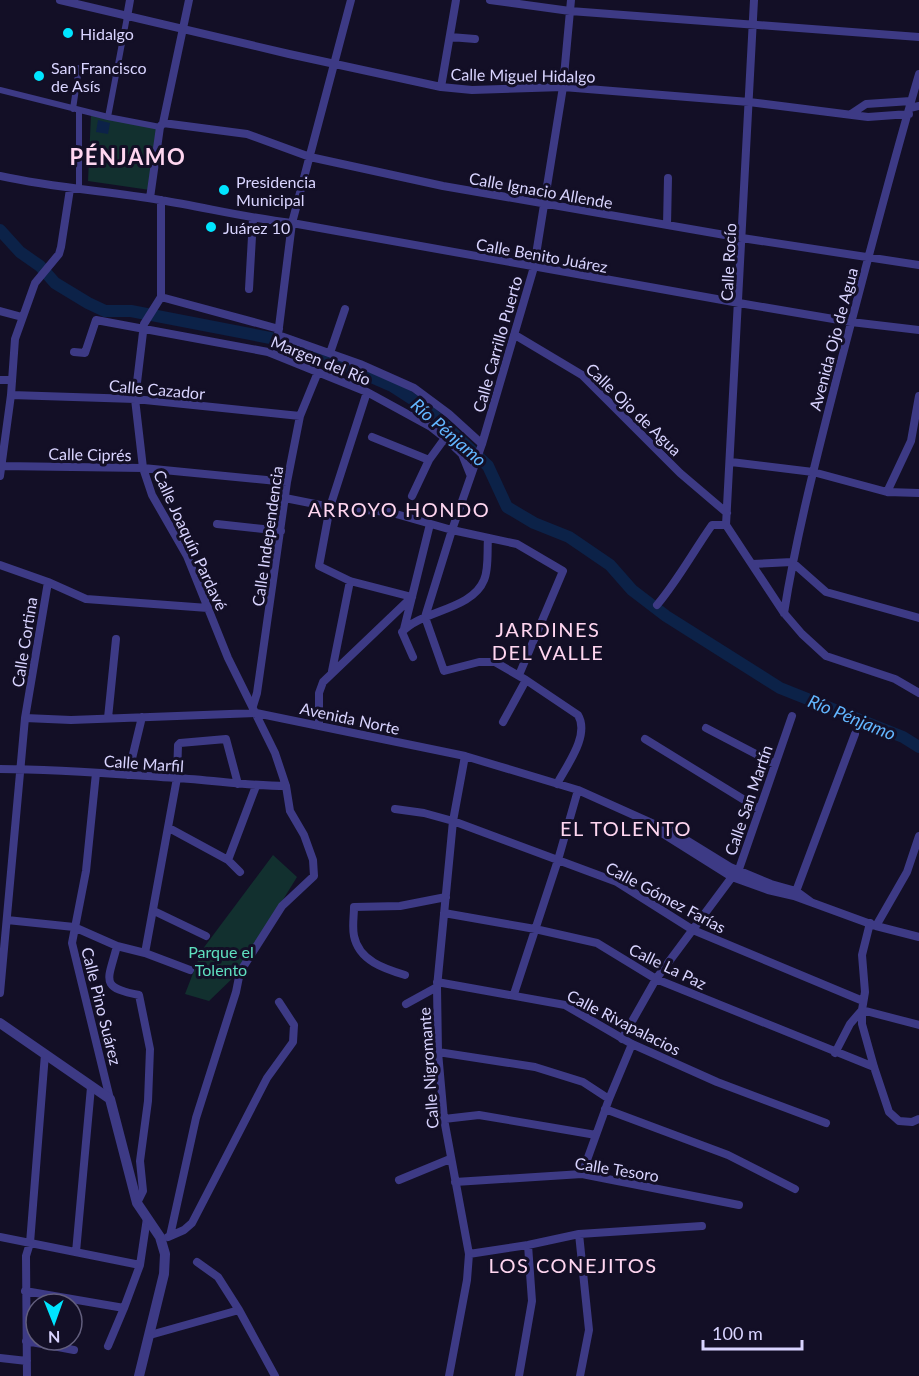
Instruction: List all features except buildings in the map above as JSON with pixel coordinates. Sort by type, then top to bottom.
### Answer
[{"type":"street","name":"Calle Miguel Hidalgo","points":[[60,0],[183,30],[441,87],[472,90],[563,87],[749,102],[868,117],[919,106]]},
{"type":"street","points":[[108,117],[130,0]]},
{"type":"street","points":[[150,198],[161,125],[189,0]]},
{"type":"street","points":[[279,332],[292,223],[351,0]]},
{"type":"street","points":[[441,87],[456,0]]},
{"type":"street","points":[[490,0],[570,11],[919,37]]},
{"type":"street","name":"Calle Carrillo Puerto","points":[[425,617],[480,448],[534,267],[563,87],[572,0]]},
{"type":"street","name":"Calle Rocío","points":[[726,525],[754,0]]},
{"type":"street","points":[[450,37],[475,39]]},
{"type":"street","points":[[79,190],[76,109],[80,68],[116,74]]},
{"type":"street","name":"Avenida Ojo de Agua","points":[[787,616],[792,562],[813,472],[851,322],[919,74]]},
{"type":"street","points":[[0,90],[108,117],[161,125]]},
{"type":"street","name":"Calle Miguel Hidalgo","points":[[851,114],[866,104],[910,108]]},
{"type":"street","name":"Calle Ignacio Allende","points":[[161,125],[247,134],[310,157],[375,172],[544,204],[919,265]]},
{"type":"street","name":"Calle Benito Juárez","points":[[0,176],[70,189],[150,198],[253,219],[292,223],[851,322],[919,330]]},
{"type":"street","points":[[667,225],[668,177]]},
{"type":"street","points":[[0,476],[11,395],[15,339],[35,282],[53,261],[61,247],[70,189]]},
{"type":"street","points":[[161,200],[161,297],[279,332],[414,388],[449,414],[480,448]]},
{"type":"street","points":[[249,289],[253,219]]},
{"type":"street","name":"Calle Joaquín Pardavé","points":[[161,297],[144,326],[135,399],[143,468],[152,495],[187,556],[228,658],[275,753],[286,786],[290,811],[304,835],[313,860],[314,876],[282,906],[240,972],[236,992],[196,1118],[165,1237]]},
{"type":"street","points":[[330,354],[345,309]]},
{"type":"street","points":[[0,311],[22,317]]},
{"type":"street","name":"Margen del Río","points":[[75,352],[85,352],[96,320],[144,326],[268,352],[367,392],[431,427],[462,454],[472,471]]},
{"type":"street","name":"Calle Ojo de Agua","points":[[515,335],[582,375],[680,473],[727,513]]},
{"type":"street","name":"Calle Independencia","points":[[254,709],[287,482],[300,416],[318,372]]},
{"type":"street","points":[[0,380],[11,380]]},
{"type":"street","points":[[367,392],[330,507],[319,566],[350,581],[412,597]]},
{"type":"street","name":"Calle Cazador","points":[[11,395],[135,399],[300,416]]},
{"type":"street","points":[[887,492],[911,441],[919,396]]},
{"type":"street","points":[[372,437],[429,460]]},
{"type":"street","points":[[412,495],[429,460],[445,438]]},
{"type":"street","points":[[731,462],[813,472],[887,492],[919,493]]},
{"type":"street","name":"Calle Ciprés","points":[[1,466],[143,468],[287,482]]},
{"type":"street","points":[[285,498],[330,507],[388,512],[452,530],[517,544],[563,571],[503,722]]},
{"type":"street","points":[[217,524],[281,531]]},
{"type":"street","points":[[412,657],[403,631],[430,524]]},
{"type":"street","points":[[657,605],[675,584],[692,553],[712,525],[726,525],[787,616],[826,656],[895,679],[919,693]]},
{"type":"street","points":[[403,631],[425,617],[454,606],[480,587],[485,578],[488,538]]},
{"type":"street","points":[[752,564],[792,562],[826,592],[919,618]]},
{"type":"street","points":[[0,565],[48,582],[86,599],[208,608]]},
{"type":"street","points":[[332,673],[350,581]]},
{"type":"street","name":"Calle Cortina","points":[[0,993],[19,769],[25,718],[48,582]]},
{"type":"street","points":[[319,726],[319,693],[323,682],[412,597]]},
{"type":"street","points":[[425,617],[444,671],[479,662],[495,662],[522,677],[578,715],[582,722],[579,742],[557,784]]},
{"type":"street","points":[[108,718],[116,639]]},
{"type":"street","name":"Avenida Norte","points":[[25,718],[71,720],[254,709],[319,726],[465,756],[578,790],[656,825],[662,833],[768,891],[795,893],[811,902],[873,925],[919,937]]},
{"type":"street","name":"Calle San Martín","points":[[622,1039],[656,979],[735,874],[792,716]]},
{"type":"street","points":[[128,775],[142,717]]},
{"type":"street","points":[[706,728],[775,764]]},
{"type":"street","points":[[795,893],[855,734]]},
{"type":"street","points":[[145,953],[177,778],[178,745],[226,738],[238,784]]},
{"type":"street","points":[[645,739],[759,809]]},
{"type":"street","name":"Calle Nigromante","points":[[449,1376],[468,1280],[469,1254],[444,1119],[438,1052],[437,985],[453,821],[465,756]]},
{"type":"street","name":"Calle Marfil","points":[[0,769],[286,786]]},
{"type":"street","name":"Calle Pino Suárez","points":[[96,773],[86,871],[72,943],[137,1203],[147,1218],[165,1237]]},
{"type":"street","points":[[228,861],[256,786]]},
{"type":"street","points":[[514,994],[558,860],[578,790]]},
{"type":"street","name":"Calle Gómez Farías","points":[[396,809],[424,813],[453,821],[616,882],[693,930],[864,1001]]},
{"type":"street","points":[[169,828],[228,861],[240,872]]},
{"type":"street","points":[[919,836],[907,872],[873,925],[862,955],[865,992],[862,1024],[873,1068],[889,1112],[899,1121],[912,1122],[919,1119]]},
{"type":"street","points":[[405,975],[385,969],[366,958],[354,938],[354,907],[400,906],[446,897]]},
{"type":"street","points":[[154,910],[206,936]]},
{"type":"street","name":"Calle La Paz","points":[[444,913],[535,929],[597,943],[656,979],[873,1068]]},
{"type":"street","points":[[7,920],[74,927],[117,946],[145,953],[190,970]]},
{"type":"street","points":[[117,946],[109,977],[112,986],[117,990],[139,995],[150,1048],[148,1101],[140,1161],[143,1191],[137,1203]]},
{"type":"street","points":[[406,1004],[437,985]]},
{"type":"street","name":"Calle Rivapalacios","points":[[437,985],[514,994],[565,1005],[632,1044],[717,1082],[826,1123]]},
{"type":"street","points":[[139,1376],[164,1275],[165,1237],[184,1230],[192,1223],[267,1078],[293,1042],[294,1025],[279,1002]]},
{"type":"street","points":[[835,1053],[850,1024],[862,1010]]},
{"type":"street","points":[[862,1010],[919,1025]]},
{"type":"street","points":[[0,1023],[110,1099]]},
{"type":"street","points":[[582,1174],[605,1109],[632,1044]]},
{"type":"street","points":[[438,1052],[535,1067],[583,1082],[609,1099]]},
{"type":"street","points":[[45,1054],[30,1243],[26,1256],[25,1291],[124,1308]]},
{"type":"street","points":[[76,1252],[92,1087]]},
{"type":"street","points":[[605,1109],[728,1155],[795,1189]]},
{"type":"street","points":[[444,1119],[479,1115],[596,1135]]},
{"type":"street","points":[[399,1180],[450,1159]]},
{"type":"street","name":"Calle Tesoro","points":[[454,1182],[582,1174],[739,1205]]},
{"type":"street","points":[[108,1346],[140,1264],[147,1218]]},
{"type":"street","points":[[469,1254],[579,1234],[702,1226]]},
{"type":"street","points":[[579,1234],[589,1330],[580,1376]]},
{"type":"street","points":[[0,1238],[140,1264]]},
{"type":"street","points":[[519,1376],[532,1301],[528,1245]]},
{"type":"street","points":[[197,1262],[218,1277],[275,1376]]},
{"type":"street","points":[[150,1335],[239,1310]]},
{"type":"street","points":[[27,1352],[27,1376]]},
{"type":"street","points":[[0,1358],[27,1361]]},
{"type":"green space","points":[[91,115],[157,127],[150,190],[88,181]]},
{"type":"green space","name":"Parque el Tolento","points":[[273,855],[297,877],[238,973],[209,1001],[185,994],[202,950]]},
{"type":"water","points":[[98,120],[110,123],[108,134],[96,132]]},
{"type":"waterway","name":"Río Pénjamo","points":[[0,230],[20,252],[40,266],[55,283],[105,311],[131,311],[291,342],[392,386],[426,408],[488,466],[507,507],[534,523],[569,537],[610,565],[632,590],[666,616],[780,688],[903,737],[919,747]]},
{"type":"place","name":"Hidalgo","points":[[68,33]]},
{"type":"place","name":"San Francisco de Asís","points":[[39,76]]},
{"type":"place","name":"Presidencia Municipal","points":[[224,190]]},
{"type":"place","name":"Juárez 10","points":[[211,227]]},
{"type":"district","name":"PÉNJAMO","points":[[128,156]]},
{"type":"district","name":"ARROYO HONDO","points":[[399,509]]},
{"type":"district","name":"JARDINES DEL VALLE","points":[[548,640]]},
{"type":"district","name":"EL TOLENTO","points":[[626,828]]},
{"type":"district","name":"LOS CONEJITOS","points":[[573,1265]]}]
